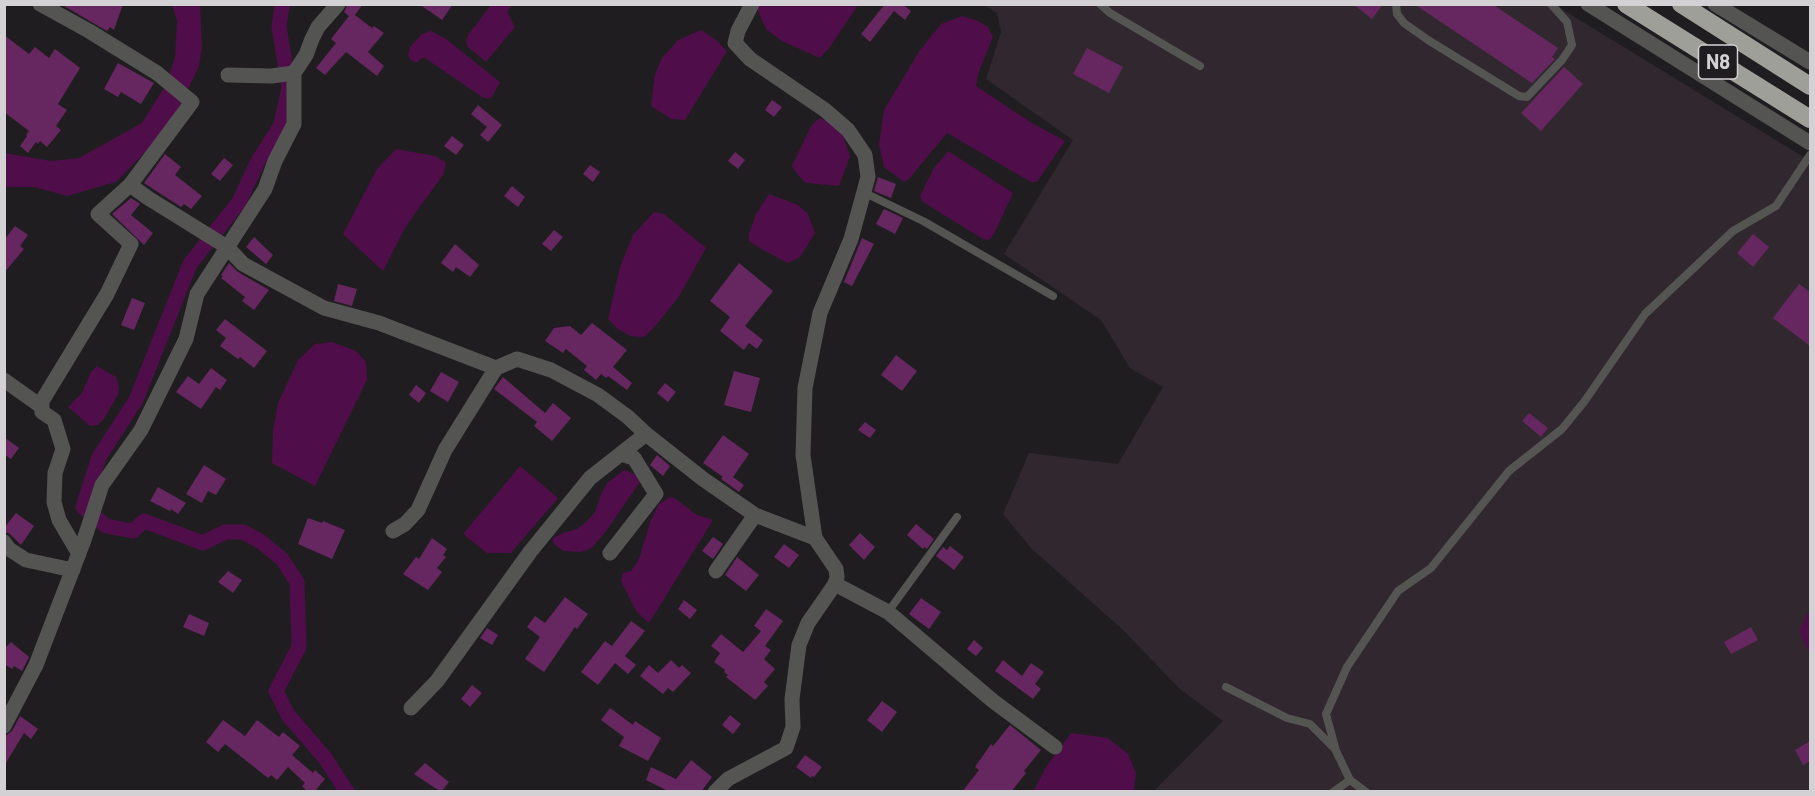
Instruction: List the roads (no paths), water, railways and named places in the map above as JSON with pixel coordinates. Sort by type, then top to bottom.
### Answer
[{"type":"highway","name":"N8","points":[[1626,4],[1810,119]]},
{"type":"highway","name":"N8","points":[[1682,4],[1810,86]]},
{"type":"street","points":[[40,4],[157,73],[192,102],[130,185],[98,214],[132,244],[107,294],[42,401],[42,412],[54,420],[63,449],[55,473],[54,502],[59,520],[82,547]]},
{"type":"street","points":[[4,726],[36,665],[82,547],[102,485],[141,430],[186,339],[198,294],[265,189],[275,161],[294,124],[294,73],[306,55],[318,27],[338,4]]},
{"type":"street","points":[[715,792],[728,779],[786,747],[793,728],[792,699],[799,645],[808,623],[837,577],[836,569],[815,538],[803,455],[806,388],[820,313],[850,239],[868,177],[865,155],[848,130],[825,110],[750,59],[735,43],[738,31],[752,4]]},
{"type":"street","points":[[1588,4],[1810,143]]},
{"type":"street","points":[[1714,4],[1810,62]]},
{"type":"street","points":[[228,75],[271,76],[294,73]]},
{"type":"street","points":[[130,185],[227,248],[243,264],[324,308],[379,323],[496,368]]},
{"type":"street","points":[[393,531],[405,524],[418,510],[445,450],[496,368],[517,359],[551,370],[598,395],[702,479],[756,515],[815,538]]},
{"type":"street","points":[[4,380],[42,407]]},
{"type":"street","points":[[411,708],[437,681],[530,552],[590,478],[646,434]]},
{"type":"street","points":[[610,553],[656,494],[634,458],[621,454]]},
{"type":"street","points":[[716,571],[756,515]]},
{"type":"street","points":[[4,542],[9,549],[26,560],[73,570]]},
{"type":"street","points":[[834,584],[888,612],[993,701],[1055,747]]},
{"type":"lane","points":[[1100,4],[1110,13],[1200,66]]},
{"type":"lane","points":[[1396,4],[1397,14],[1404,23],[1519,96],[1527,98],[1556,67],[1572,45],[1567,22],[1551,4]]},
{"type":"lane","points":[[1366,792],[1350,780],[1336,751],[1326,714],[1347,667],[1398,591],[1431,568],[1509,471],[1562,429],[1584,402],[1645,314],[1733,231],[1776,206],[1810,155]]},
{"type":"lane","points":[[865,193],[923,221],[1053,296]]},
{"type":"lane","points":[[888,612],[957,517]]},
{"type":"lane","points":[[1226,687],[1287,718],[1310,724],[1336,751]]},
{"type":"lane","points":[[1333,792],[1350,780]]},
{"type":"waterway","points":[[282,4],[279,27],[289,87],[281,125],[258,161],[239,202],[190,264],[136,400],[99,457],[83,507],[106,526],[133,531],[144,521],[203,543],[225,532],[243,532],[260,541],[282,559],[297,582],[299,647],[276,691],[288,715],[325,758],[347,792]]}]
